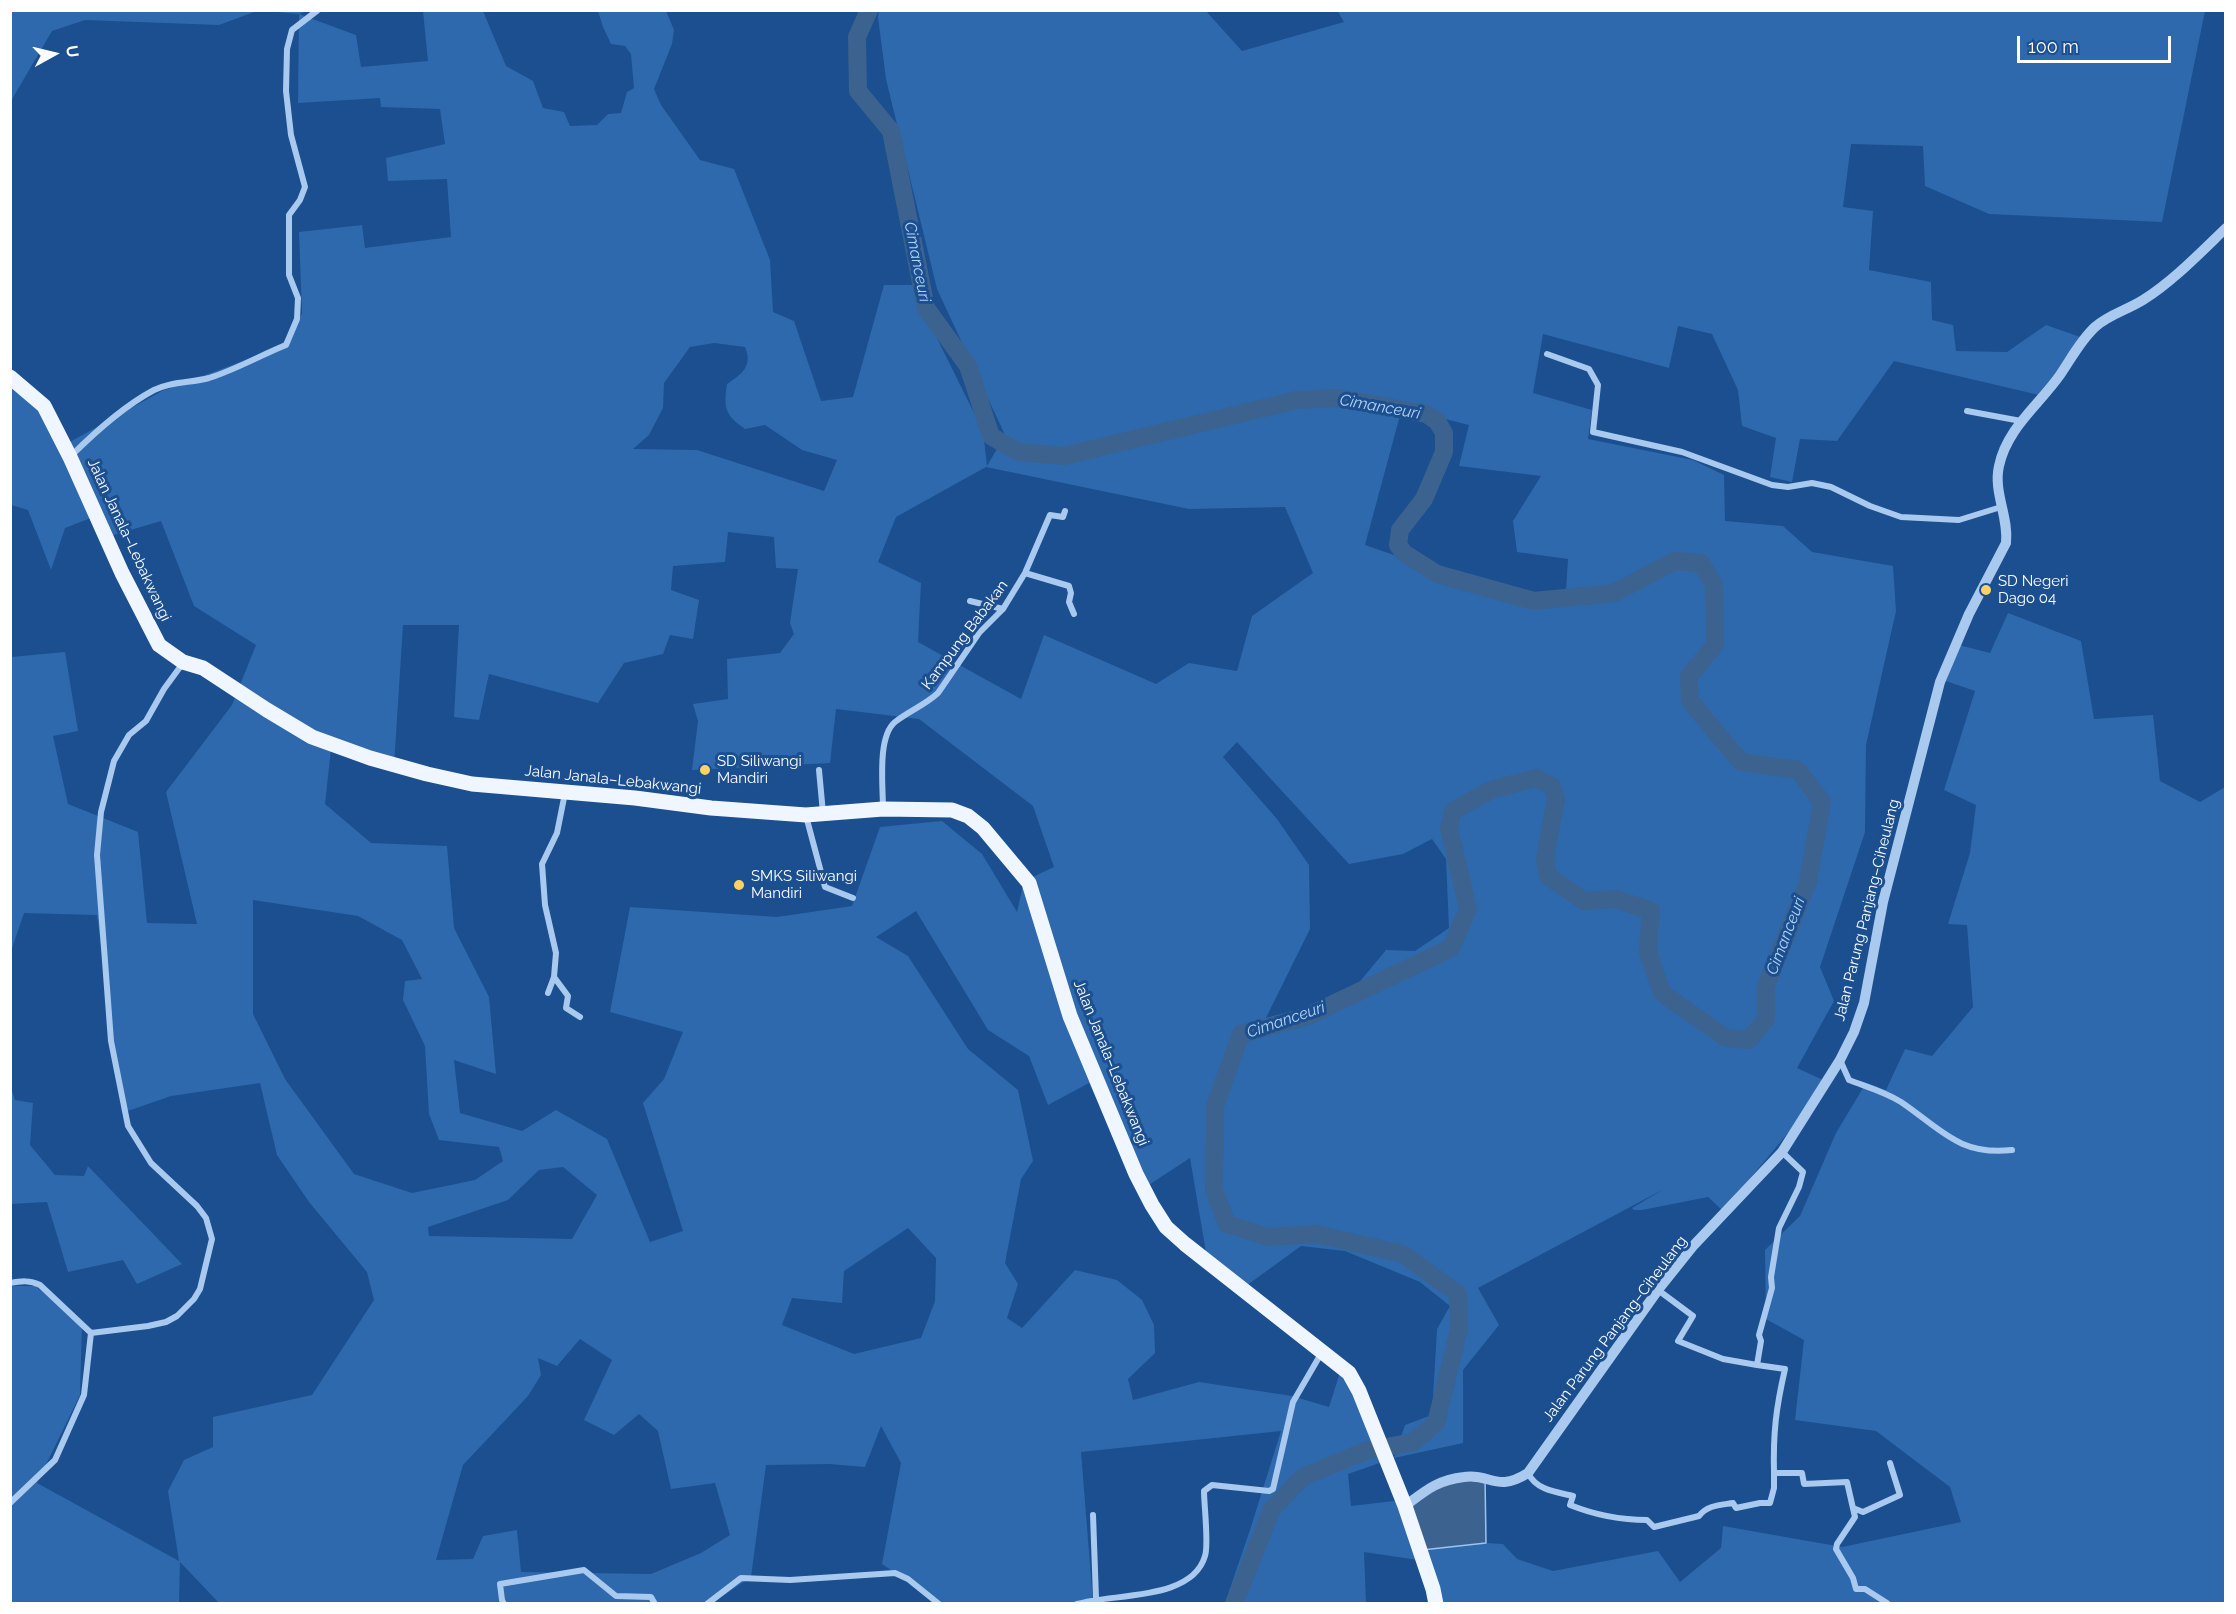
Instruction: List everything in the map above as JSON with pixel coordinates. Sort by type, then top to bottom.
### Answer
[{"type":"main road","name":"Jalan Janala–Lebakwangi","points":[[10,377],[45,406],[122,573],[159,645],[183,662],[203,668],[267,711],[312,737],[370,758],[472,784],[635,798],[711,808],[806,815],[883,809],[952,810],[968,816],[983,828],[1029,883],[1070,1016],[1136,1174],[1152,1205],[1166,1227],[1185,1244],[1349,1373],[1359,1391],[1405,1506]]},
{"type":"main road","points":[[1405,1506],[1436,1604]]},
{"type":"street","points":[[70,457],[129,407],[154,390],[169,384],[209,378],[286,345],[297,319],[298,298],[290,274],[289,215],[300,200],[304,187],[291,135],[286,91],[287,49],[292,30],[318,10]]},
{"type":"street","name":"Jalan Parung Panjang–Ciheulang","points":[[1528,1473],[1658,1290],[1694,1245],[1782,1152],[1840,1060],[1854,1032],[1864,1003],[1883,902],[1940,682],[1969,614],[2006,543],[2007,532],[2001,507],[1998,477],[1999,465],[2011,436],[2058,377],[2080,343],[2093,329],[2158,290],[2226,228]]},
{"type":"street","points":[[1547,354],[1589,369],[1598,385],[1593,432],[1682,452],[1772,486],[1788,487],[1812,483],[1831,487],[1870,506],[1902,517],[1959,520],[2001,507]]},
{"type":"street","points":[[1967,411],[2021,421]]},
{"type":"street","name":"Kampung Babakan","points":[[883,809],[884,743],[887,731],[894,723],[938,693],[979,633],[1003,609],[1025,573],[1050,515],[1063,517],[1065,511]]},
{"type":"street","points":[[1025,573],[1069,586],[1071,593],[1069,602],[1074,614]]},
{"type":"street","points":[[970,601],[1003,609]]},
{"type":"street","points":[[91,1333],[148,1326],[166,1322],[177,1316],[194,1299],[200,1289],[212,1239],[206,1218],[197,1206],[151,1163],[128,1126],[111,1041],[101,934],[97,855],[101,812],[114,761],[129,735],[146,721],[183,662]]},
{"type":"street","points":[[819,770],[823,814]]},
{"type":"street","points":[[548,993],[554,977],[556,953],[545,905],[542,864],[557,833],[565,793]]},
{"type":"street","points":[[806,815],[825,887],[853,898]]},
{"type":"street","points":[[554,977],[568,996],[566,1008],[580,1017]]},
{"type":"street","points":[[1840,1060],[1850,1080],[1900,1101],[1959,1144],[1983,1150],[2012,1150]]},
{"type":"street","points":[[1757,1365],[1761,1341],[1759,1335],[1772,1288],[1771,1277],[1779,1228],[1799,1186],[1803,1172],[1782,1152]]},
{"type":"street","points":[[10,1283],[33,1281],[40,1285],[91,1333]]},
{"type":"street","points":[[1405,1506],[1436,1483],[1466,1476],[1502,1483],[1517,1480],[1528,1473],[1532,1481],[1545,1489],[1573,1496],[1569,1505],[1594,1515],[1627,1520],[1647,1520],[1654,1527],[1699,1516],[1704,1509],[1714,1506],[1733,1503],[1736,1508],[1770,1503],[1774,1488],[1773,1434],[1777,1402],[1785,1369],[1723,1359],[1678,1341],[1693,1316],[1658,1290]]},
{"type":"street","points":[[10,1503],[55,1460],[84,1395],[91,1333]]},
{"type":"street","points":[[1077,1604],[1096,1598],[1168,1589],[1197,1572],[1206,1555],[1203,1491],[1212,1485],[1269,1491],[1273,1489],[1293,1402],[1323,1351]]},
{"type":"street","points":[[1853,1508],[1863,1512],[1900,1496],[1890,1463]]},
{"type":"street","points":[[1774,1473],[1802,1473],[1804,1484],[1847,1482],[1855,1517],[1836,1549],[1854,1578],[1856,1589],[1865,1589],[1887,1603]]},
{"type":"street","points":[[1094,1515],[1096,1598]]},
{"type":"street","points":[[504,1604],[501,1600],[500,1584],[584,1570],[616,1596],[651,1597],[655,1604]]},
{"type":"street","points":[[707,1604],[741,1578],[790,1580],[895,1573],[908,1579],[939,1604]]},
{"type":"shaded area","points":[[1337,10],[2205,11],[2162,222],[1989,214],[1925,186],[1923,146],[1851,144],[1843,207],[1873,211],[1869,270],[1931,282],[1932,320],[1953,325],[1956,351],[2007,352],[2046,325],[2086,339],[2039,395],[1894,361],[1837,441],[1800,439],[1792,482],[1770,477],[1776,438],[1742,426],[1738,390],[1712,334],[1678,326],[1669,368],[1543,334],[1533,393],[1592,410],[1588,439],[1693,460],[1724,475],[1725,521],[1783,526],[1812,552],[1893,566],[1896,611],[1866,745],[1865,832],[1820,967],[1834,1001],[1797,1068],[1823,1080],[1803,1115],[1723,1211],[1708,1197],[1642,1210],[1632,1208],[1664,1189],[1478,1288],[1499,1325],[1463,1370],[1463,1443],[1394,1458],[1348,1474],[1351,1506],[1402,1500],[1422,1550],[1486,1543],[1503,1544],[1517,1559],[1553,1571],[1658,1551],[1680,1582],[1721,1548],[1723,1526],[1842,1547],[1961,1522],[1950,1487],[1876,1431],[1795,1420],[1804,1340],[1766,1319],[1765,1250],[1800,1216],[1836,1133],[1866,1083],[1886,1090],[1905,1049],[1932,1056],[1973,1007],[1967,925],[1948,924],[1970,853],[1976,805],[1944,790],[1975,691],[1946,681],[1959,645],[1990,653],[2008,613],[2081,641],[2094,719],[2153,715],[2160,781],[2200,802],[2225,787],[2225,1603],[1436,1603],[1425,1561],[1364,1552],[1366,1603],[1225,1603],[1281,1431],[1081,1452],[1093,1602],[1085,1604],[939,1603],[882,1564],[901,1463],[881,1426],[865,1467],[829,1464],[766,1465],[751,1577],[712,1603],[219,1603],[180,1562],[179,1603],[11,1603],[11,1286],[35,1286],[82,1323],[80,1395],[37,1483],[179,1561],[168,1491],[184,1460],[213,1447],[213,1417],[312,1395],[374,1300],[367,1272],[309,1202],[277,1155],[260,1083],[171,1096],[122,1113],[97,915],[24,913],[11,951],[11,657],[65,652],[78,731],[53,736],[68,804],[138,832],[147,923],[197,924],[166,792],[232,705],[256,645],[194,606],[161,521],[107,537],[96,516],[65,528],[51,570],[28,510],[11,505],[11,381],[68,443],[162,391],[270,351],[291,337],[302,313],[299,232],[362,225],[365,248],[451,237],[447,179],[388,181],[386,158],[445,144],[440,109],[381,107],[380,98],[298,103],[299,14],[356,35],[361,67],[428,61],[423,11],[483,11],[506,66],[533,81],[543,108],[564,112],[570,126],[597,125],[608,114],[621,113],[627,92],[634,88],[631,54],[625,46],[611,44],[598,11],[666,11],[674,30],[672,44],[654,89],[661,105],[700,160],[734,169],[770,260],[773,312],[794,321],[821,401],[853,397],[884,285],[922,285],[927,318],[983,431],[987,466],[1005,435],[937,289],[886,79],[879,11],[1206,11],[1242,51],[1344,22]],"holes":[[[714,343],[745,347],[748,359],[745,369],[727,384],[725,399],[727,411],[745,429],[765,425],[802,450],[837,460],[824,491],[697,450],[633,449],[649,435],[663,408],[664,383],[690,347]],[[1402,408],[1469,425],[1459,466],[1541,476],[1513,521],[1517,552],[1568,559],[1566,590],[1535,604],[1365,545]],[[986,467],[1189,509],[1285,507],[1313,573],[1252,616],[1237,671],[1189,663],[1156,684],[1044,635],[1021,699],[918,642],[921,583],[878,562],[896,517]],[[728,532],[774,537],[776,568],[798,569],[790,623],[794,634],[780,653],[727,659],[728,699],[693,704],[698,721],[692,770],[830,763],[836,709],[919,719],[1033,806],[1054,867],[1024,881],[1017,912],[982,854],[942,821],[880,827],[852,906],[777,917],[630,907],[610,1012],[683,1032],[664,1079],[643,1103],[683,1231],[650,1242],[607,1139],[556,1110],[522,1131],[460,1113],[454,1060],[496,1074],[489,997],[454,928],[447,846],[371,843],[325,804],[331,749],[394,766],[403,625],[459,625],[454,717],[479,720],[489,674],[598,703],[624,663],[663,654],[670,635],[693,639],[699,600],[671,590],[673,566],[725,562]],[[1237,742],[1349,864],[1403,854],[1432,839],[1446,859],[1449,928],[1415,951],[1386,950],[1333,1014],[1256,1038],[1310,929],[1309,865],[1277,819],[1223,757]],[[253,900],[358,916],[402,940],[422,979],[405,981],[403,1000],[425,1046],[429,1114],[439,1140],[499,1147],[503,1161],[475,1180],[412,1193],[354,1174],[285,1079],[253,1014]],[[916,911],[988,1030],[1029,1056],[1048,1105],[1089,1083],[1138,1192],[1190,1158],[1208,1264],[1246,1286],[1301,1246],[1345,1251],[1420,1282],[1450,1306],[1437,1329],[1432,1415],[1405,1425],[1394,1458],[1342,1366],[1329,1407],[1292,1396],[1199,1382],[1133,1400],[1128,1379],[1155,1353],[1154,1325],[1142,1300],[1117,1280],[1075,1270],[1022,1328],[1007,1318],[1018,1284],[1005,1263],[1021,1179],[1033,1161],[1018,1090],[968,1049],[908,956],[876,937]],[[563,1167],[597,1195],[572,1239],[429,1236],[428,1227],[508,1200],[539,1170]],[[908,1228],[936,1258],[935,1301],[921,1338],[854,1354],[782,1325],[792,1298],[842,1303],[844,1271]],[[580,1339],[612,1360],[584,1420],[614,1435],[639,1414],[658,1431],[671,1489],[715,1483],[730,1535],[701,1553],[651,1574],[521,1572],[517,1530],[483,1536],[473,1559],[436,1560],[463,1465],[528,1396],[541,1375],[538,1358],[557,1366]]]},
{"type":"shaded area","points":[[10,11],[257,11],[219,25],[85,20],[52,31],[11,101]]},
{"type":"shaded area","points":[[265,11],[307,11],[299,14]]},
{"type":"shaded area","points":[[10,1085],[15,1100],[33,1103],[30,1145],[55,1175],[84,1176],[88,1166],[182,1264],[137,1284],[123,1260],[68,1272],[47,1202],[11,1204]]},
{"type":"shaded area","points":[[1485,1477],[1486,1543],[1422,1550],[1408,1510],[1430,1485]]},
{"type":"waterway","name":"Cimanceuri","points":[[869,10],[857,37],[858,91],[891,131],[926,308],[968,366],[991,436],[1018,452],[1064,456],[1297,400],[1339,398],[1426,414],[1437,421],[1444,433],[1444,452],[1424,499],[1400,530],[1398,545],[1404,553],[1437,574],[1534,601],[1614,593],[1675,561],[1701,563],[1714,584],[1715,645],[1689,676],[1690,701],[1741,762],[1798,770],[1822,802],[1808,882],[1766,986],[1766,1019],[1749,1040],[1726,1038],[1662,993],[1648,952],[1651,911],[1616,899],[1584,901],[1548,876],[1545,858],[1556,800],[1552,786],[1536,778],[1491,790],[1453,811],[1449,828],[1468,909],[1451,948],[1308,1016],[1241,1034],[1215,1106],[1214,1190],[1227,1224],[1268,1237],[1316,1234],[1403,1254],[1458,1294],[1459,1329],[1436,1423],[1413,1442],[1365,1451],[1303,1477],[1272,1509],[1234,1604]]},
{"type":"place","name":"SD Negeri Dago 04","points":[[1986,590]]},
{"type":"place","name":"SD Siliwangi Mandiri","points":[[705,770]]},
{"type":"place","name":"SMKS Siliwangi Mandiri","points":[[739,885]]}]
